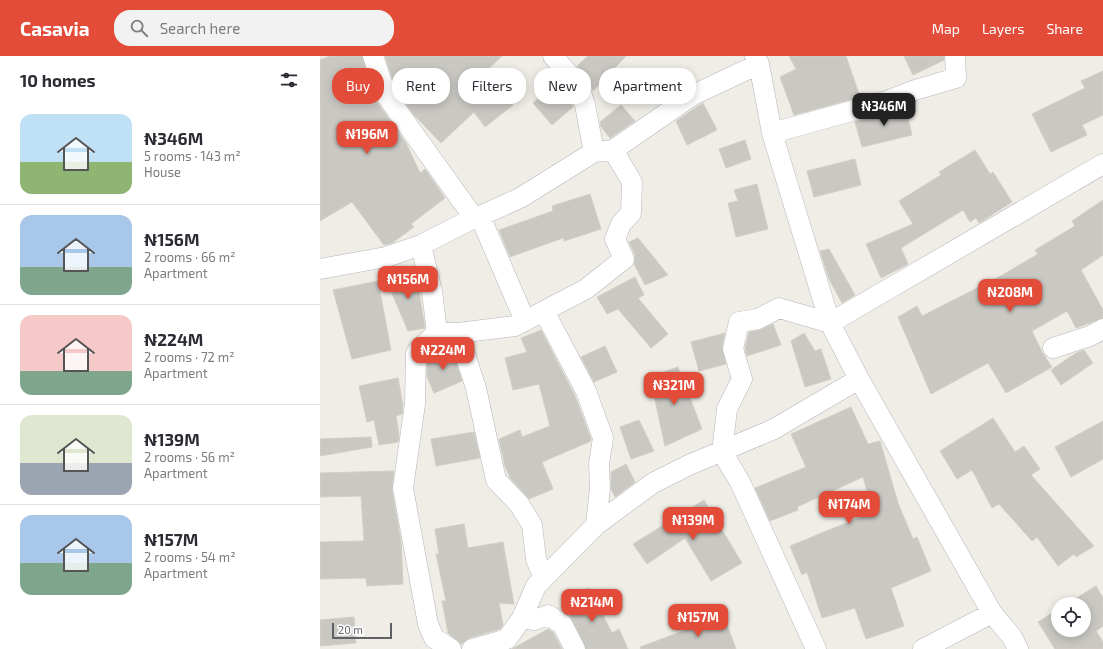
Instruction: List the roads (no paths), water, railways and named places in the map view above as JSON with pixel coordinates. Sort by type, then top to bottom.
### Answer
[{"type":"street","points":[[373,56],[386,96],[477,217],[525,321]]},
{"type":"street","points":[[451,649],[434,638],[428,624],[403,488],[414,404],[416,353],[437,332],[458,333],[515,326],[586,289],[624,260],[615,239],[621,224],[631,213],[632,182],[603,151],[579,86],[553,56]]},
{"type":"street","points":[[772,133],[884,102],[915,90],[956,78],[955,56]]},
{"type":"street","points":[[320,269],[386,258],[421,245],[477,217],[520,198],[603,151],[693,95],[757,60],[772,133],[830,323],[992,613],[1012,637],[1018,649]]},
{"type":"street","points":[[816,649],[740,482],[722,452],[728,409],[742,379],[733,349],[739,322],[758,320],[779,308],[830,323],[1103,164]]},
{"type":"street","points":[[421,245],[432,292],[437,332]]},
{"type":"street","points":[[544,311],[586,391],[603,438],[599,464],[600,488],[596,525]]},
{"type":"street","points":[[1053,348],[1090,336],[1103,329]]},
{"type":"street","points":[[458,333],[476,388],[496,480],[519,504],[532,525],[536,559],[544,578]]},
{"type":"street","points":[[472,649],[507,639],[522,618],[536,586],[596,525],[653,483],[689,465],[774,429],[860,379]]},
{"type":"street","points":[[924,649],[992,613]]},
{"type":"street","points":[[522,618],[535,620],[548,615],[562,624],[575,649]]}]
